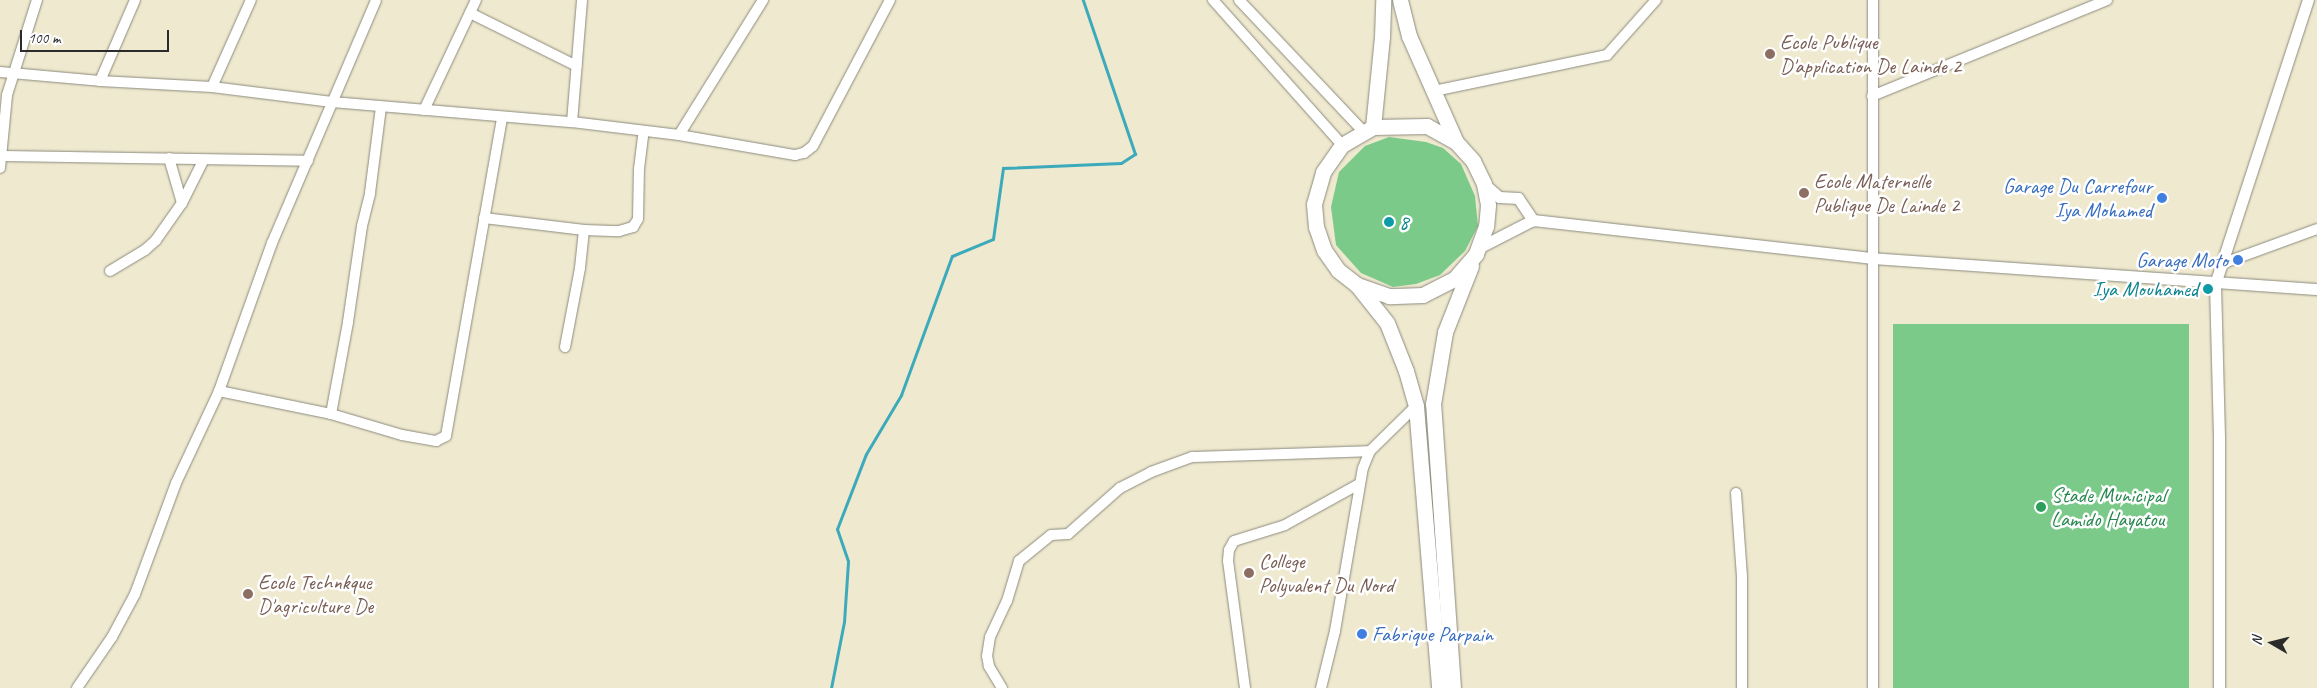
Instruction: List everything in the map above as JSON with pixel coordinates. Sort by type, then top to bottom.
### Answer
[{"type":"main road","points":[[1368,129],[1382,37],[1383,0]]},
{"type":"main road","points":[[1400,0],[1409,36],[1456,142],[1473,161],[1484,184],[1488,205],[1486,226],[1478,250],[1445,332],[1433,404],[1453,688]]},
{"type":"main road","points":[[1439,688],[1416,406],[1406,371],[1387,323],[1357,285],[1338,270],[1324,250],[1316,227],[1314,204],[1323,172],[1342,145],[1368,129],[1427,126],[1456,142]]},
{"type":"main road","points":[[1357,285],[1389,296],[1423,294],[1454,280],[1478,250]]},
{"type":"street","points":[[0,168],[4,98],[15,74],[37,0]]},
{"type":"street","points":[[100,81],[135,0]]},
{"type":"street","points":[[212,87],[251,0]]},
{"type":"street","points":[[77,688],[112,638],[135,594],[176,483],[219,391],[272,243],[376,0]]},
{"type":"street","points":[[424,110],[476,0]]},
{"type":"street","points":[[572,122],[582,0]]},
{"type":"street","points":[[679,135],[763,0]]},
{"type":"street","points":[[0,72],[100,81],[212,87],[332,102],[572,122],[679,135],[778,153],[804,153],[813,146],[890,0]]},
{"type":"street","points":[[1213,0],[1342,145]]},
{"type":"street","points":[[1239,0],[1368,129]]},
{"type":"street","points":[[1434,91],[1607,55],[1656,0]]},
{"type":"street","points":[[1873,0],[1871,258],[1873,688]]},
{"type":"street","points":[[1872,96],[2107,0]]},
{"type":"street","points":[[2219,688],[2219,437],[2215,284],[2308,0]]},
{"type":"street","points":[[470,13],[576,66]]},
{"type":"street","points":[[331,414],[348,322],[362,226],[370,193],[381,106]]},
{"type":"street","points":[[219,391],[331,414],[402,435],[436,441],[446,436],[502,117]]},
{"type":"street","points":[[484,218],[584,230],[619,231],[633,227],[638,219],[639,169],[644,131]]},
{"type":"street","points":[[2,154],[169,158],[203,161],[308,162]]},
{"type":"street","points":[[169,158],[182,203]]},
{"type":"street","points":[[110,271],[145,250],[156,240],[182,203],[203,161]]},
{"type":"street","points":[[1484,184],[1499,197],[1518,198],[1532,220]]},
{"type":"street","points":[[1478,250],[1532,220],[1871,258],[2215,284],[2317,289]]},
{"type":"street","points":[[2221,264],[2317,229]]},
{"type":"street","points":[[565,347],[582,261],[584,230]]},
{"type":"street","points":[[1321,688],[1335,631],[1359,484],[1370,451],[1416,406]]},
{"type":"street","points":[[1002,688],[989,666],[988,646],[990,637],[1007,601],[1019,561],[1051,535],[1068,534],[1120,488],[1151,472],[1192,457],[1370,451]]},
{"type":"street","points":[[1244,688],[1228,561],[1229,550],[1234,541],[1285,525],[1359,484]]},
{"type":"street","points":[[1736,492],[1742,577],[1742,688]]},
{"type":"green space","points":[[1389,137],[1426,142],[1443,148],[1461,164],[1475,196],[1478,226],[1465,251],[1440,275],[1416,284],[1393,287],[1361,273],[1336,245],[1331,207],[1339,172],[1365,146]]},
{"type":"green space","name":"Stade Municipal Lamido Hayatou","points":[[1893,324],[2189,324],[2189,688],[1893,688]]},
{"type":"waterway","points":[[831,688],[844,622],[848,561],[837,529],[866,454],[901,395],[952,256],[993,239],[1003,168],[1121,163],[1135,154],[1083,0]]},
{"type":"place","name":"Ecole Publique D'application De Lainde 2","points":[[1770,54]]},
{"type":"place","name":"Ecole Maternelle Publique De Lainde 2","points":[[1804,193]]},
{"type":"place","name":"Garage Du Carrefour Iya Mohamed","points":[[2162,198]]},
{"type":"place","name":"8","points":[[1389,222]]},
{"type":"place","name":"Garage Moto","points":[[2238,260]]},
{"type":"place","name":"Iya Mouhamed","points":[[2208,289]]},
{"type":"place","name":"Stade Municipal Lamido Hayatou","points":[[2041,507]]},
{"type":"place","name":"College Polyvalent Du Nord","points":[[1249,573]]},
{"type":"place","name":"Ecole Technkque D'agriculture De","points":[[248,594]]},
{"type":"place","name":"Fabrique Parpain","points":[[1362,634]]}]
